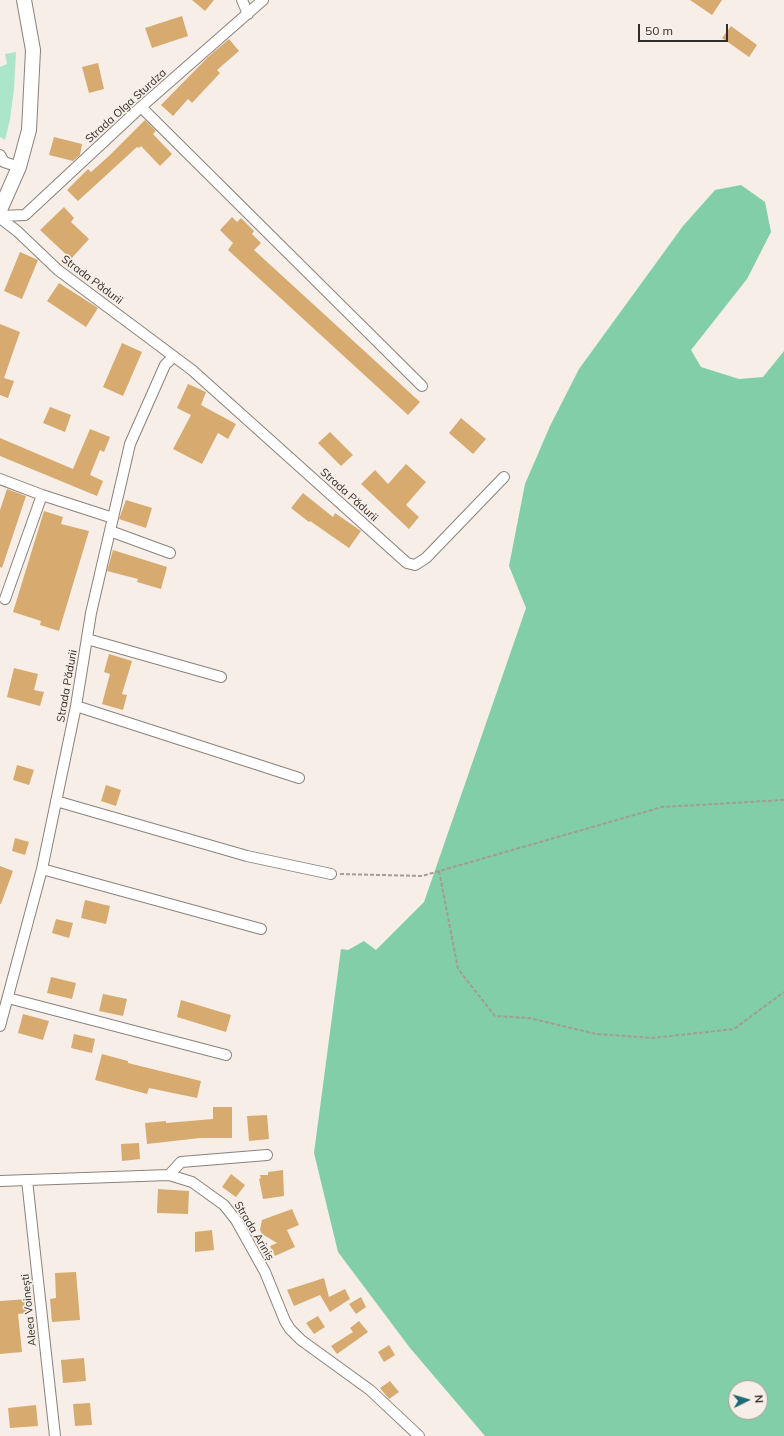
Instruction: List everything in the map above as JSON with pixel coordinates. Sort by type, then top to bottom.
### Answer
[{"type":"main road","points":[[0,210],[19,167],[29,130],[33,78],[33,50],[24,0]]},
{"type":"street","points":[[242,0],[248,14]]},
{"type":"street","name":"Strada Olga Sturdza","points":[[0,217],[24,215],[141,106],[263,0]]},
{"type":"street","points":[[141,106],[422,386]]},
{"type":"street","points":[[0,155],[4,162],[19,167]]},
{"type":"street","name":"Strada Pădurii","points":[[0,217],[58,270],[192,370],[410,564],[420,563],[426,558],[504,477]]},
{"type":"street","name":"Strada Pădurii","points":[[0,1026],[42,869],[76,706],[87,639],[130,444],[165,365],[173,357]]},
{"type":"street","points":[[0,478],[42,495],[113,518]]},
{"type":"street","points":[[5,599],[42,495]]},
{"type":"street","points":[[110,531],[170,553]]},
{"type":"street","points":[[87,639],[221,677]]},
{"type":"street","points":[[76,706],[299,778]]},
{"type":"street","points":[[56,801],[247,856],[331,874]]},
{"type":"street","points":[[42,869],[261,928]]},
{"type":"street","points":[[8,998],[226,1055]]},
{"type":"street","points":[[169,1175],[181,1162],[267,1155]]},
{"type":"street","name":"Strada Ariniș","points":[[0,1181],[169,1175],[192,1182],[224,1205],[236,1220],[265,1272],[285,1321],[290,1329],[301,1340],[370,1390],[419,1436]]},
{"type":"street","name":"Aleea Voinești","points":[[27,1180],[56,1436]]},
{"type":"path","points":[[331,874],[422,876],[662,807],[784,800]]},
{"type":"path","points":[[439,871],[458,969],[494,1016],[529,1018],[596,1034],[653,1038],[734,1029],[784,992]]},
{"type":"green space","points":[[16,52],[14,89],[10,119],[5,140],[0,137],[0,67],[7,64],[5,54]]},
{"type":"green space","points":[[741,185],[765,202],[771,232],[747,279],[691,350],[701,367],[739,379],[763,377],[784,351],[784,1436],[485,1436],[410,1348],[338,1252],[314,1153],[341,949],[348,950],[364,941],[376,950],[424,902],[526,608],[509,566],[525,484],[550,426],[579,369],[683,226],[715,190]]},
{"type":"building","points":[[192,0],[214,0],[205,11]]},
{"type":"building","points":[[690,0],[722,0],[712,15]]},
{"type":"building","points":[[182,16],[188,36],[152,48],[145,28]]},
{"type":"building","points":[[731,26],[757,45],[749,57],[722,38]]},
{"type":"building","points":[[229,39],[239,51],[217,70],[220,73],[192,103],[188,99],[173,116],[161,105],[208,57]]},
{"type":"building","points":[[98,63],[104,89],[89,93],[82,67]]},
{"type":"building","points":[[145,120],[156,131],[153,134],[172,154],[160,166],[141,146],[139,148],[137,147],[78,201],[67,190],[88,169],[91,172],[110,155]]},
{"type":"building","points":[[54,137],[82,144],[80,155],[73,161],[49,155]]},
{"type":"building","points":[[64,207],[74,218],[71,222],[89,239],[71,259],[40,230]]},
{"type":"building","points":[[232,217],[237,222],[241,218],[254,231],[252,234],[261,243],[254,250],[420,402],[408,415],[228,250],[233,243],[220,230]]},
{"type":"building","points":[[20,252],[38,260],[22,299],[4,291]]},
{"type":"building","points":[[59,283],[98,308],[86,327],[47,301]]},
{"type":"building","points":[[0,324],[20,332],[4,378],[14,381],[8,398],[0,395]]},
{"type":"building","points":[[122,343],[142,352],[123,396],[103,387]]},
{"type":"building","points":[[188,384],[206,392],[201,405],[236,424],[228,439],[218,433],[202,464],[173,449],[191,415],[177,408]]},
{"type":"building","points":[[50,407],[71,415],[65,432],[43,423]]},
{"type":"building","points":[[461,418],[486,439],[473,454],[449,433]]},
{"type":"building","points":[[90,429],[110,437],[104,452],[100,450],[90,475],[103,481],[97,496],[0,456],[0,438],[73,469]]},
{"type":"building","points":[[330,432],[353,455],[341,466],[318,443]]},
{"type":"building","points":[[406,464],[426,482],[406,505],[419,517],[409,529],[361,484],[375,470],[388,484]]},
{"type":"building","points":[[7,489],[26,496],[2,568],[0,567],[0,510]]},
{"type":"building","points":[[303,493],[333,517],[335,513],[361,531],[349,548],[310,521],[309,522],[291,508]]},
{"type":"building","points":[[126,500],[152,508],[146,528],[119,519]]},
{"type":"building","points":[[44,511],[63,517],[61,524],[89,531],[59,631],[40,625],[41,621],[13,612]]},
{"type":"building","points":[[113,550],[167,567],[161,589],[137,582],[138,579],[107,571]]},
{"type":"building","points":[[109,654],[132,661],[122,694],[127,695],[123,710],[102,704],[110,674],[104,672]]},
{"type":"building","points":[[14,668],[38,674],[34,690],[44,692],[40,706],[7,697]]},
{"type":"building","points":[[17,765],[34,770],[29,785],[13,780]]},
{"type":"building","points":[[106,785],[121,790],[116,806],[101,801]]},
{"type":"building","points":[[15,838],[29,842],[25,855],[12,851]]},
{"type":"building","points":[[0,866],[13,871],[1,904],[0,904]]},
{"type":"building","points":[[85,900],[110,906],[106,924],[81,918]]},
{"type":"building","points":[[56,919],[73,923],[69,938],[52,933]]},
{"type":"building","points":[[51,977],[76,983],[72,999],[47,993]]},
{"type":"building","points":[[103,994],[127,999],[123,1016],[99,1011]]},
{"type":"building","points":[[181,1000],[231,1015],[226,1032],[177,1017]]},
{"type":"building","points":[[23,1014],[49,1021],[43,1040],[18,1033]]},
{"type":"building","points":[[74,1034],[95,1039],[92,1053],[71,1048]]},
{"type":"building","points":[[102,1054],[128,1061],[128,1063],[201,1081],[197,1098],[149,1088],[147,1094],[95,1080]]},
{"type":"building","points":[[213,1107],[232,1107],[232,1138],[200,1138],[147,1144],[145,1123],[166,1121],[166,1123],[213,1119]]},
{"type":"building","points":[[267,1115],[269,1139],[249,1141],[247,1116]]},
{"type":"building","points":[[139,1143],[140,1159],[122,1161],[121,1144]]},
{"type":"building","points":[[283,1170],[284,1196],[263,1199],[259,1179],[261,1178],[260,1175],[268,1175],[268,1172]]},
{"type":"building","points":[[231,1174],[245,1185],[236,1197],[222,1187]]},
{"type":"building","points":[[158,1189],[189,1191],[188,1214],[157,1213]]},
{"type":"building","points":[[292,1209],[299,1225],[287,1230],[295,1247],[275,1256],[270,1246],[277,1243],[262,1234],[260,1230],[262,1220]]},
{"type":"building","points":[[212,1230],[214,1250],[195,1252],[195,1232]]},
{"type":"building","points":[[76,1272],[80,1320],[52,1322],[50,1299],[56,1298],[55,1273]]},
{"type":"building","points":[[324,1278],[329,1297],[345,1289],[350,1299],[330,1312],[320,1295],[294,1306],[287,1290]]},
{"type":"building","points":[[361,1297],[366,1307],[356,1314],[349,1304]]},
{"type":"building","points":[[28,1299],[28,1313],[18,1314],[22,1352],[0,1354],[0,1301]]},
{"type":"building","points":[[318,1316],[325,1327],[314,1334],[306,1323]]},
{"type":"building","points":[[359,1321],[368,1332],[337,1354],[331,1346],[353,1332],[350,1328]]},
{"type":"building","points":[[389,1345],[395,1355],[384,1362],[378,1352]]},
{"type":"building","points":[[84,1358],[86,1381],[63,1383],[61,1360]]},
{"type":"building","points":[[390,1381],[399,1392],[389,1399],[380,1388]]},
{"type":"building","points":[[90,1403],[92,1425],[75,1426],[73,1404]]},
{"type":"building","points":[[36,1405],[38,1426],[10,1428],[8,1408]]}]
